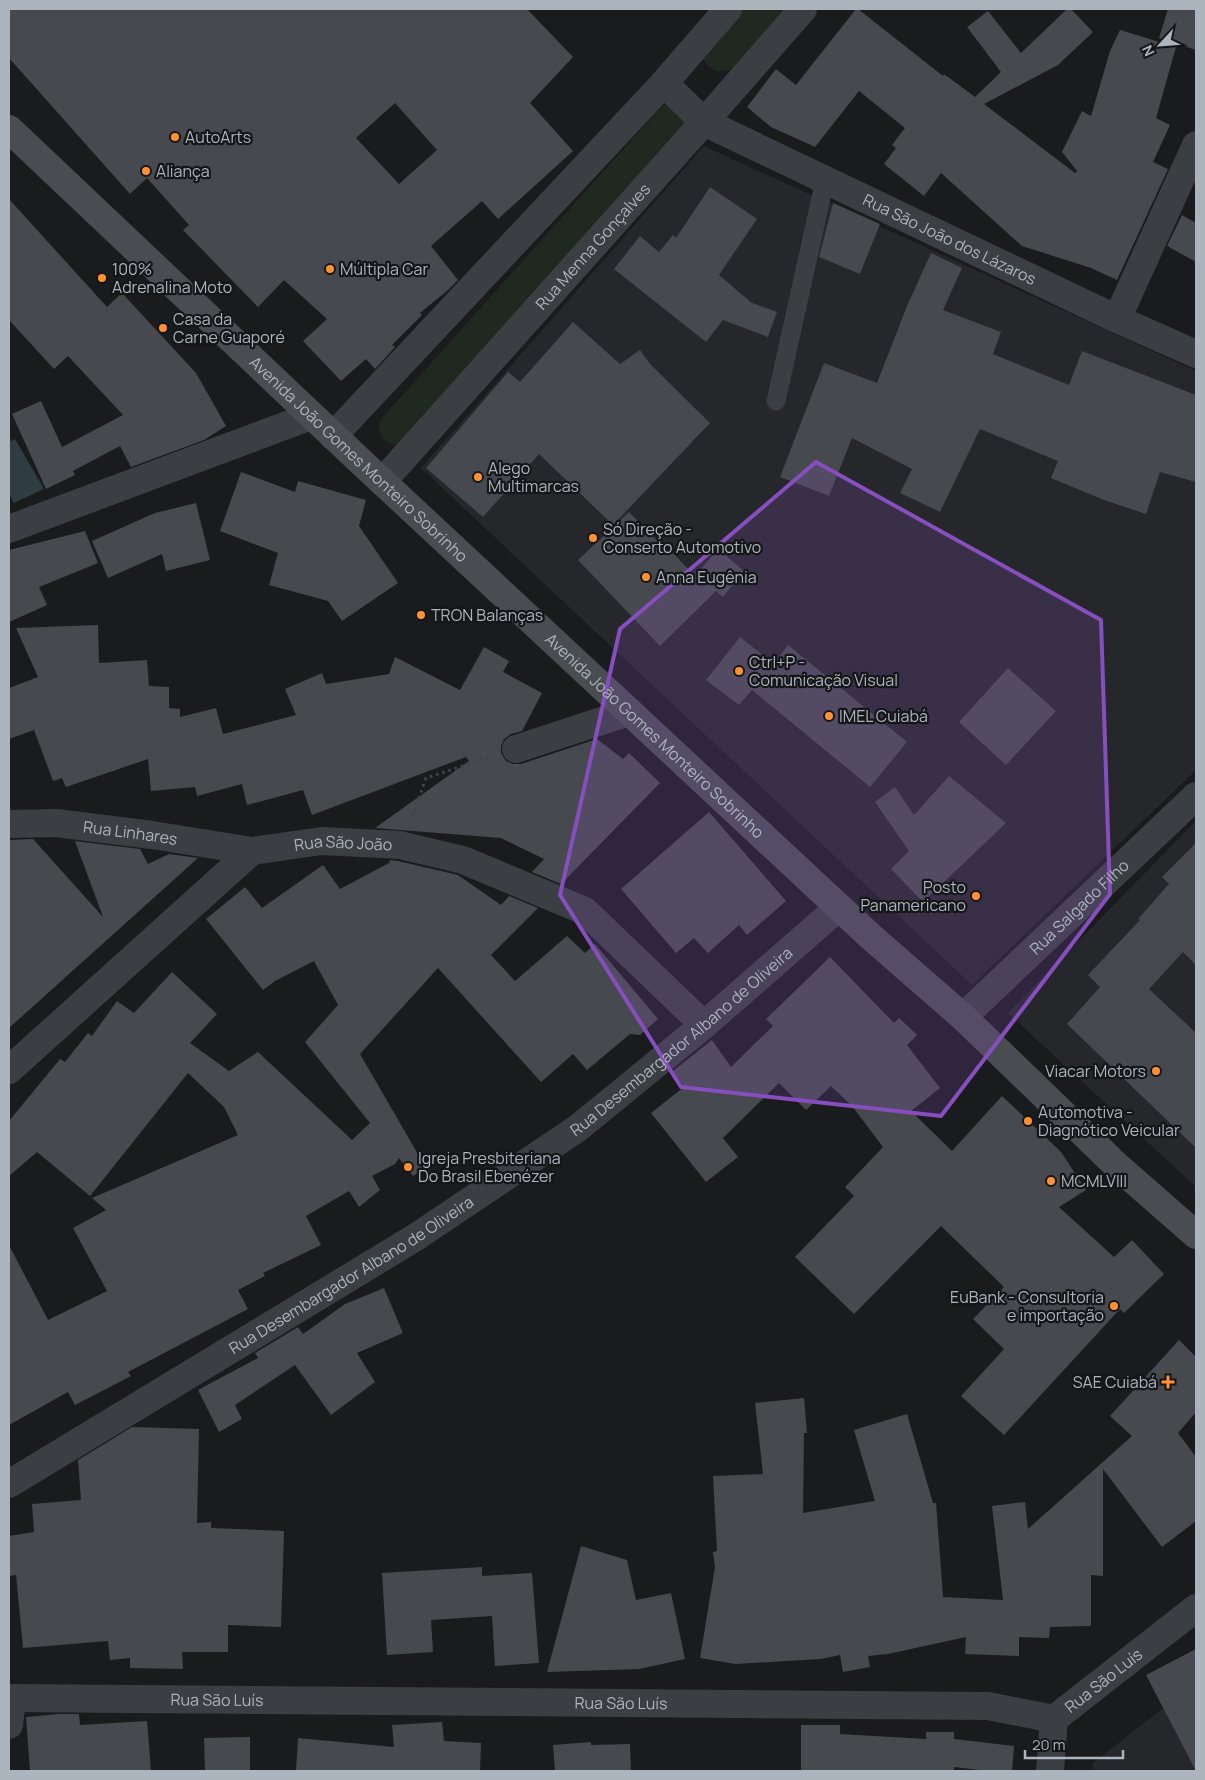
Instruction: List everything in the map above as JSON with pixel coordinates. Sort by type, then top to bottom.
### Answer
[{"type":"main road","name":"Avenida João Gomes Monteiro Sobrinho","points":[[9,129],[311,416],[839,907],[963,1017],[1116,1165],[1196,1236]]},
{"type":"street","points":[[333,436],[664,83],[728,9]]},
{"type":"street","name":"Rua Menna Gonçalves","points":[[382,482],[803,9]]},
{"type":"street","name":"Rua São João dos Lázaros","points":[[664,83],[704,122],[1117,319],[1196,354]]},
{"type":"street","points":[[1117,319],[1196,145]]},
{"type":"street","points":[[9,529],[311,416]]},
{"type":"street","points":[[516,749],[629,712]]},
{"type":"street","name":"Rua Salgado Filho","points":[[963,1017],[1196,796]]},
{"type":"street","name":"Rua Linhares","points":[[9,824],[56,823],[152,835],[252,851]]},
{"type":"street","name":"Rua São João","points":[[252,851],[322,841],[400,845],[463,860],[585,911],[704,1025]]},
{"type":"street","points":[[9,1070],[252,851]]},
{"type":"street","name":"Rua Desembargador Albano de Oliveira","points":[[9,1484],[416,1237],[578,1128],[704,1025],[839,907]]},
{"type":"street","name":"Rua São Luís","points":[[10,1698],[988,1706],[1054,1719],[1196,1608]]},
{"type":"street","points":[[9,1725],[10,1698]]},
{"type":"street","points":[[1050,1771],[1054,1719]]},
{"type":"lane","points":[[776,401],[825,180]]},
{"type":"path","points":[[400,845],[426,778],[516,749]]},
{"type":"highlighted area","points":[[816,462],[1101,620],[1110,894],[941,1116],[681,1087],[560,895],[620,629]]},
{"type":"shaded area","points":[[739,9],[785,9],[736,67],[726,71],[717,71],[709,66],[703,58]]},
{"type":"shaded area","points":[[667,103],[690,118],[399,445],[385,441],[379,429],[381,419],[663,105]]},
{"type":"shaded area","points":[[704,146],[1196,371],[1196,770],[972,985],[421,468]]},
{"type":"shaded area","points":[[15,439],[44,489],[14,503],[9,494],[9,442]]},
{"type":"shaded area","points":[[1196,821],[1196,1187],[1008,1013]]},
{"type":"shaded area","points":[[1196,1682],[1196,1771],[1093,1771],[1093,1763]]},
{"type":"building","name":"AutoArts","points":[[9,9],[527,9],[573,57],[530,103],[573,151],[498,219],[482,201],[431,246],[458,280],[420,313],[422,315],[392,345],[395,347],[375,369],[366,359],[341,381],[303,341],[327,319],[284,280],[258,307],[183,230],[189,225],[147,178],[130,194],[9,58]],"holes":[[[395,103],[437,150],[399,184],[356,138]]]},
{"type":"building","points":[[856,9],[943,76],[944,74],[975,97],[1001,72],[967,27],[988,11],[1021,53],[1067,9],[1071,9],[1093,32],[1058,65],[984,104],[1075,173],[1077,171],[1062,152],[1082,111],[1091,116],[1110,51],[1120,30],[1176,47],[1156,118],[1170,125],[1153,162],[1168,169],[1117,280],[1091,268],[1022,246],[941,173],[924,196],[884,164],[896,148],[892,145],[905,128],[859,91],[815,147],[771,127],[747,107],[776,69],[796,85]]},
{"type":"building","points":[[1168,9],[1196,9],[1196,50],[1159,38]]},
{"type":"building","points":[[710,187],[757,219],[719,275],[752,303],[777,312],[768,337],[723,320],[706,342],[614,269],[640,236],[659,252],[673,235],[676,238]]},
{"type":"building","points":[[9,199],[107,307],[122,293],[196,373],[226,426],[204,440],[131,467],[120,446],[73,471],[75,475],[46,489],[12,414],[41,401],[62,447],[123,415],[68,356],[54,369],[9,320]]},
{"type":"building","points":[[833,203],[880,224],[860,274],[819,257]]},
{"type":"building","points":[[1182,215],[1196,223],[1196,262],[1167,246]]},
{"type":"building","points":[[931,253],[962,268],[943,310],[1001,332],[993,354],[1069,385],[1082,351],[1196,395],[1196,482],[1160,472],[1146,514],[1104,500],[1051,478],[1058,461],[980,429],[940,512],[900,493],[912,469],[852,438],[829,496],[780,477],[824,363],[877,383],[907,306]]},
{"type":"building","points":[[573,322],[620,364],[640,350],[650,364],[710,423],[613,525],[539,454],[483,517],[426,468],[508,372],[520,382]]},
{"type":"building","points":[[241,472],[295,492],[298,481],[366,500],[359,526],[398,583],[342,621],[328,601],[269,585],[278,553],[220,531]]},
{"type":"building","points":[[196,503],[210,560],[166,571],[162,554],[108,578],[92,541],[155,513]]},
{"type":"building","name":"Anna Eugênia","points":[[629,512],[668,552],[670,550],[695,576],[718,549],[744,571],[723,597],[716,591],[660,646],[578,560]]},
{"type":"building","points":[[85,531],[98,563],[39,587],[47,605],[9,622],[9,550]]},
{"type":"building","points":[[98,625],[99,663],[147,660],[149,686],[169,687],[169,708],[180,709],[180,717],[216,708],[223,734],[296,715],[285,689],[322,673],[326,684],[389,674],[395,657],[460,690],[484,647],[509,661],[503,672],[542,693],[522,731],[511,734],[504,739],[501,753],[506,761],[513,764],[521,764],[597,739],[623,759],[629,753],[660,783],[561,884],[532,872],[544,859],[501,838],[375,828],[469,761],[466,757],[312,815],[303,790],[247,805],[242,784],[197,796],[195,787],[151,791],[148,759],[66,787],[62,778],[53,781],[34,730],[9,739],[9,688],[38,677],[16,628]]},
{"type":"building","name":"IMEL Cuiabá","points":[[740,637],[774,664],[788,645],[907,742],[870,787],[752,690],[739,705],[706,680]]},
{"type":"building","points":[[1008,668],[1056,711],[1006,765],[959,722]]},
{"type":"building","points":[[949,776],[1006,823],[923,902],[891,869],[909,851],[875,802],[895,787],[914,815]]},
{"type":"building","points":[[709,812],[786,901],[747,935],[739,925],[708,953],[694,938],[676,953],[621,889]]},
{"type":"building","points":[[33,839],[103,917],[75,841],[140,849],[148,864],[169,854],[198,858],[9,1028],[9,840]]},
{"type":"building","name":"Viacar Motors","points":[[1196,843],[1196,965],[1183,952],[1149,989],[1196,1033],[1196,1148],[1067,1024],[1100,987],[1088,975],[1140,920],[1138,919],[1169,884],[1162,877]]},
{"type":"building","points":[[390,860],[458,875],[501,905],[509,896],[538,908],[491,955],[515,981],[567,936],[585,953],[595,944],[658,1019],[640,1035],[630,1034],[587,1070],[573,1054],[541,1082],[438,968],[360,1054],[426,1168],[413,1176],[399,1158],[395,1164],[372,1176],[380,1190],[359,1207],[349,1191],[306,1216],[321,1245],[263,1273],[265,1276],[238,1290],[248,1309],[128,1372],[131,1376],[75,1405],[68,1392],[9,1425],[9,1245],[48,1320],[107,1291],[73,1228],[106,1210],[92,1198],[238,1135],[224,1107],[188,1073],[90,1196],[37,1152],[9,1176],[9,1121],[60,1059],[65,1062],[88,1033],[92,1036],[117,1001],[134,1013],[172,972],[217,1014],[190,1043],[229,1071],[258,1052],[352,1140],[370,1123],[305,1042],[338,1005],[314,961],[275,981],[263,990],[206,919],[245,887],[262,908],[323,865],[340,889],[389,863]]},
{"type":"building","points":[[830,957],[894,1023],[899,1018],[917,1035],[907,1045],[940,1088],[911,1111],[952,1151],[1002,1096],[1061,1152],[1086,1190],[1059,1207],[1114,1257],[1132,1240],[1164,1274],[1124,1313],[1120,1309],[1004,1435],[961,1396],[1004,1349],[973,1319],[1004,1287],[941,1226],[854,1314],[795,1257],[854,1196],[845,1187],[883,1147],[852,1106],[831,1086],[806,1110],[779,1083],[723,1138],[738,1157],[706,1182],[651,1113],[684,1087],[673,1071],[712,1040],[731,1067],[773,1026],[766,1019]]},
{"type":"building","points":[[384,1288],[403,1333],[357,1353],[375,1382],[331,1415],[295,1365],[235,1405],[242,1419],[219,1432],[198,1390],[258,1358],[255,1353],[298,1327],[303,1334],[345,1304]]},
{"type":"building","points":[[1179,1340],[1196,1357],[1196,1412],[1178,1433],[1196,1457],[1196,1521],[1162,1547],[1103,1469],[1103,1576],[1091,1575],[1091,1626],[1050,1627],[1049,1638],[1019,1637],[1019,1656],[965,1654],[966,1637],[888,1654],[868,1656],[870,1667],[843,1672],[840,1655],[821,1659],[735,1664],[700,1658],[715,1567],[713,1552],[717,1551],[713,1476],[763,1474],[755,1403],[804,1398],[807,1433],[804,1433],[803,1513],[875,1501],[854,1430],[907,1414],[933,1503],[936,1503],[943,1597],[1003,1600],[992,1506],[1025,1502],[1028,1529],[1132,1436],[1110,1416]]},
{"type":"building","points":[[132,1427],[199,1429],[197,1523],[211,1522],[211,1528],[284,1531],[281,1627],[228,1625],[228,1652],[182,1652],[183,1669],[130,1668],[130,1658],[110,1660],[108,1641],[23,1648],[16,1575],[9,1576],[9,1536],[34,1532],[32,1504],[81,1500],[78,1460]]},
{"type":"building","points":[[581,1546],[627,1560],[636,1600],[671,1593],[685,1659],[639,1669],[547,1672]]},
{"type":"building","points":[[482,1567],[482,1576],[532,1573],[539,1663],[495,1666],[492,1616],[431,1620],[433,1652],[387,1655],[382,1573]]},
{"type":"building","points":[[1196,1649],[1196,1771],[1146,1675]]},
{"type":"building","points":[[79,1714],[80,1725],[147,1721],[151,1771],[30,1771],[26,1717]]},
{"type":"building","points":[[442,1722],[444,1741],[481,1743],[480,1771],[296,1771],[298,1738],[394,1747],[392,1725]]},
{"type":"building","points":[[801,1725],[840,1725],[840,1734],[926,1739],[926,1732],[954,1732],[954,1739],[1014,1746],[1012,1771],[989,1771],[954,1767],[954,1771],[801,1771]]},
{"type":"building","points":[[250,1737],[250,1771],[205,1771],[204,1738]]},
{"type":"building","points":[[591,1742],[591,1745],[630,1744],[631,1771],[555,1771],[553,1745]]},
{"type":"place","name":"AutoArts","points":[[175,137]]},
{"type":"place","name":"Aliança","points":[[146,171]]},
{"type":"place","name":"Múltipla Car","points":[[330,269]]},
{"type":"place","name":"100% Adrenalina Moto","points":[[102,278]]},
{"type":"place","name":"Casa da Carne Guaporé","points":[[163,328]]},
{"type":"place","name":"Alego Multimarcas","points":[[478,477]]},
{"type":"place","name":"Só Direção - Conserto Automotivo","points":[[593,538]]},
{"type":"place","name":"Anna Eugênia","points":[[646,577]]},
{"type":"place","name":"TRON Balanças","points":[[421,615]]},
{"type":"place","name":"Ctrl+P - Comunicação Visual","points":[[739,671]]},
{"type":"place","name":"IMEL Cuiabá","points":[[829,716]]},
{"type":"place","name":"Posto Panamericano","points":[[976,896]]},
{"type":"place","name":"Viacar Motors","points":[[1156,1071]]},
{"type":"place","name":"Automotiva - Diagnótico Veicular","points":[[1028,1121]]},
{"type":"place","name":"Igreja Presbiteriana Do Brasil Ebenézer","points":[[408,1167]]},
{"type":"place","name":"MCMLVIII","points":[[1051,1181]]},
{"type":"place","name":"EuBank - Consultoria e importação","points":[[1114,1306]]},
{"type":"place","name":"SAE Cuiabá","points":[[1168,1382]]}]
